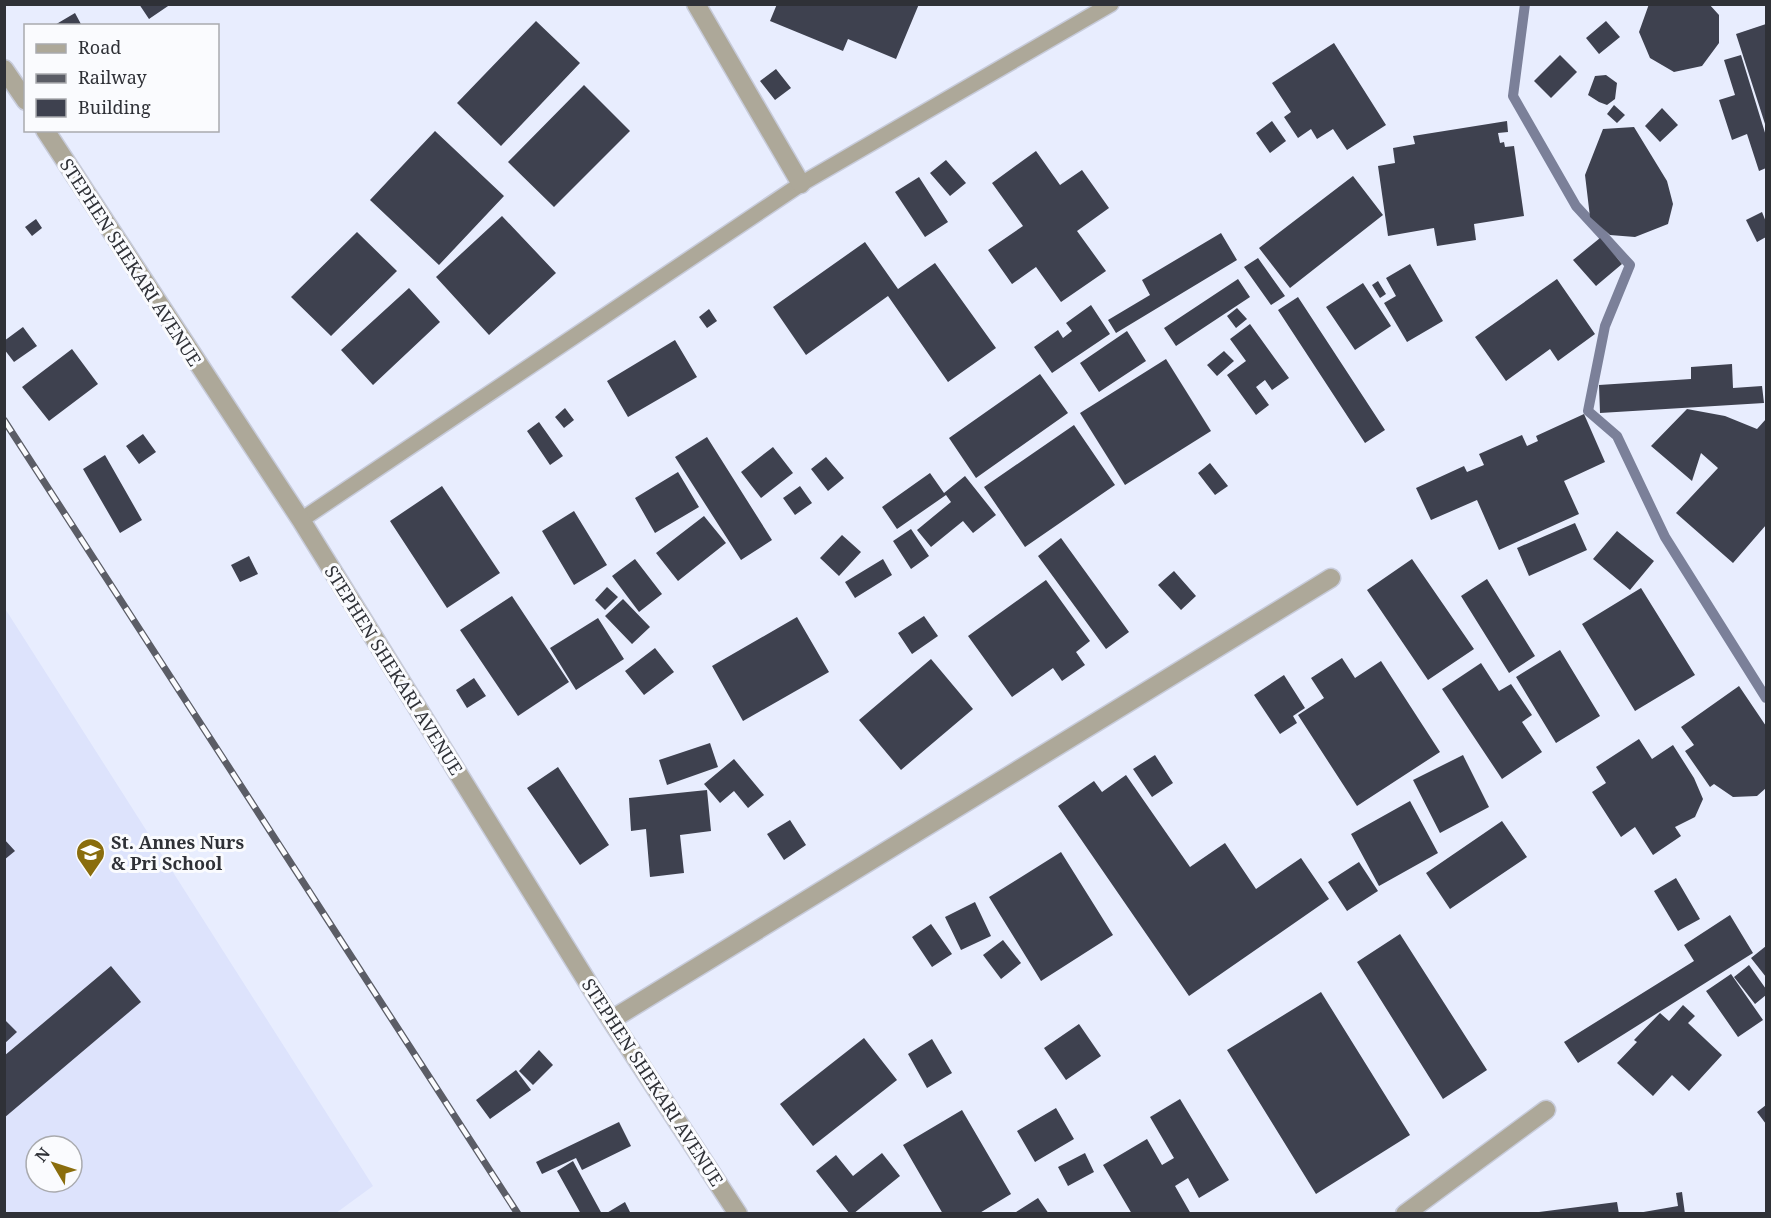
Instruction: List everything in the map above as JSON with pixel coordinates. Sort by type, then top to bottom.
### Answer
[{"type":"street","points":[[696,4],[801,184]]},
{"type":"street","points":[[4,69],[24,97]]},
{"type":"street","name":"STEPHEN SHEKARI AVENUE","points":[[46,132],[301,520],[611,1020],[738,1214]]},
{"type":"street","points":[[611,1020],[1331,578]]},
{"type":"street","points":[[1408,1213],[1546,1110]]},
{"type":"lane","points":[[301,520],[801,184],[1111,4]]},
{"type":"shaded area","name":"St. Annes Nurs & Pri School","points":[[4,607],[373,1186],[336,1213],[5,1213]]},
{"type":"building","points":[[139,4],[171,4],[149,19]]},
{"type":"building","points":[[777,4],[919,4],[896,59],[848,39],[843,51],[770,21]]},
{"type":"building","points":[[1649,4],[1709,4],[1719,15],[1719,43],[1702,66],[1674,72],[1650,58],[1639,32]]},
{"type":"building","points":[[75,13],[81,24],[56,24]]},
{"type":"building","points":[[536,21],[580,63],[501,146],[457,103]]},
{"type":"building","points":[[1606,21],[1620,37],[1599,54],[1586,38]]},
{"type":"building","points":[[1766,24],[1766,127],[1736,34]]},
{"type":"building","points":[[1334,43],[1386,125],[1347,150],[1333,129],[1317,139],[1311,129],[1298,138],[1284,117],[1291,112],[1272,83]]},
{"type":"building","points":[[1560,55],[1577,72],[1551,98],[1534,81]]},
{"type":"building","points":[[1741,55],[1766,136],[1766,168],[1759,171],[1747,134],[1732,140],[1719,100],[1735,95],[1724,60]]},
{"type":"building","points":[[776,69],[791,88],[775,100],[760,81]]},
{"type":"building","points":[[1606,75],[1617,83],[1615,99],[1607,105],[1588,95],[1595,76]]},
{"type":"building","points":[[584,85],[630,131],[554,207],[508,162]]},
{"type":"building","points":[[1614,105],[1625,115],[1617,123],[1607,114]]},
{"type":"building","points":[[1662,108],[1678,125],[1660,142],[1645,126]]},
{"type":"building","points":[[1272,121],[1286,141],[1270,153],[1256,133]]},
{"type":"building","points":[[1507,121],[1508,132],[1498,133],[1500,143],[1504,142],[1505,147],[1514,146],[1524,216],[1474,224],[1476,240],[1437,246],[1434,228],[1388,236],[1378,166],[1395,163],[1393,148],[1415,144],[1413,136]]},
{"type":"building","points":[[1634,127],[1667,181],[1673,204],[1668,224],[1635,237],[1610,235],[1590,217],[1585,175],[1603,129]]},
{"type":"building","points":[[435,131],[504,196],[439,265],[370,200]]},
{"type":"building","points":[[1036,151],[1060,185],[1082,170],[1109,208],[1077,231],[1106,271],[1061,302],[1036,267],[1012,284],[988,250],[1023,226],[992,183]]},
{"type":"building","points":[[946,160],[966,183],[950,196],[930,173]]},
{"type":"building","points":[[1353,176],[1383,215],[1290,288],[1259,248]]},
{"type":"building","points":[[919,177],[948,222],[925,237],[895,192]]},
{"type":"building","points":[[1762,212],[1766,222],[1766,237],[1757,242],[1746,220]]},
{"type":"building","points":[[502,216],[556,273],[489,335],[436,277]]},
{"type":"building","points":[[36,219],[42,228],[32,236],[25,227]]},
{"type":"building","points":[[357,232],[397,271],[331,336],[291,297]]},
{"type":"building","points":[[1221,233],[1237,260],[1116,333],[1108,320],[1150,295],[1142,280]]},
{"type":"building","points":[[1600,238],[1622,264],[1596,286],[1573,260]]},
{"type":"building","points":[[865,242],[898,289],[935,263],[996,348],[948,382],[888,296],[806,355],[773,307]]},
{"type":"building","points":[[1258,258],[1285,296],[1271,305],[1244,267]]},
{"type":"building","points":[[1410,264],[1443,321],[1407,342],[1384,303],[1396,296],[1386,278]]},
{"type":"building","points":[[1238,279],[1250,297],[1176,346],[1164,328]]},
{"type":"building","points":[[1557,279],[1595,334],[1558,361],[1550,349],[1506,381],[1475,337]]},
{"type":"building","points":[[1378,281],[1386,294],[1380,298],[1372,285]]},
{"type":"building","points":[[1363,283],[1391,326],[1355,350],[1326,307]]},
{"type":"building","points":[[409,288],[440,322],[373,385],[341,350]]},
{"type":"building","points":[[1298,297],[1385,430],[1365,443],[1278,310]]},
{"type":"building","points":[[1091,305],[1110,334],[1052,373],[1034,347],[1058,330],[1063,338],[1072,331],[1066,323]]},
{"type":"building","points":[[1237,308],[1247,319],[1236,328],[1227,316]]},
{"type":"building","points":[[709,309],[717,321],[707,328],[699,317]]},
{"type":"building","points":[[1250,324],[1289,378],[1272,390],[1265,380],[1256,387],[1269,405],[1256,415],[1227,375],[1246,361],[1230,339]]},
{"type":"building","points":[[23,327],[37,346],[14,362],[4,349],[4,341]]},
{"type":"building","points":[[1127,331],[1146,361],[1099,392],[1080,363]]},
{"type":"building","points":[[675,340],[697,377],[628,417],[607,381]]},
{"type":"building","points":[[72,349],[98,384],[49,421],[22,387]]},
{"type":"building","points":[[1224,351],[1234,361],[1217,376],[1207,365]]},
{"type":"building","points":[[1166,359],[1211,431],[1125,485],[1080,413]]},
{"type":"building","points":[[1732,364],[1733,388],[1762,386],[1764,403],[1600,413],[1599,385],[1691,379],[1691,367]]},
{"type":"building","points":[[1040,374],[1068,413],[976,478],[949,438]]},
{"type":"building","points":[[565,408],[574,420],[564,428],[555,417]]},
{"type":"building","points":[[1687,409],[1725,416],[1757,429],[1766,419],[1766,525],[1733,563],[1676,513],[1718,468],[1701,453],[1692,481],[1651,446]]},
{"type":"building","points":[[1584,414],[1605,462],[1564,481],[1579,514],[1499,550],[1477,500],[1431,520],[1416,488],[1464,466],[1467,472],[1484,465],[1479,454],[1522,435],[1527,446],[1538,441],[1536,436]]},
{"type":"building","points":[[539,422],[563,456],[550,465],[527,431]]},
{"type":"building","points":[[1074,425],[1115,485],[1025,547],[984,487]]},
{"type":"building","points":[[143,434],[156,452],[139,464],[126,446]]},
{"type":"building","points":[[707,437],[772,540],[741,560],[675,457]]},
{"type":"building","points":[[773,447],[793,473],[761,498],[741,472]]},
{"type":"building","points":[[105,455],[142,520],[120,533],[83,469]]},
{"type":"building","points":[[826,457],[844,478],[828,491],[811,469]]},
{"type":"building","points":[[1210,463],[1228,486],[1215,495],[1198,473]]},
{"type":"building","points":[[678,472],[699,507],[655,533],[635,498]]},
{"type":"building","points":[[930,473],[944,493],[965,476],[996,515],[973,533],[963,521],[931,547],[917,530],[951,502],[946,495],[897,529],[882,507]]},
{"type":"building","points":[[442,486],[500,573],[447,608],[390,521]]},
{"type":"building","points":[[800,486],[812,503],[795,515],[783,498]]},
{"type":"building","points":[[574,511],[607,565],[574,585],[542,531]]},
{"type":"building","points":[[704,516],[726,543],[678,581],[656,553]]},
{"type":"building","points":[[1575,523],[1587,550],[1529,576],[1517,548]]},
{"type":"building","points":[[911,529],[929,556],[911,569],[893,541]]},
{"type":"building","points":[[1617,531],[1654,561],[1630,590],[1593,559]]},
{"type":"building","points":[[842,535],[861,552],[839,576],[820,558]]},
{"type":"building","points":[[1061,538],[1129,632],[1106,649],[1038,556]]},
{"type":"building","points":[[249,556],[258,574],[240,582],[231,565]]},
{"type":"building","points":[[635,559],[662,594],[639,612],[612,576]]},
{"type":"building","points":[[883,559],[892,575],[855,598],[845,582]]},
{"type":"building","points":[[1412,559],[1474,649],[1428,680],[1367,590]]},
{"type":"building","points":[[1174,571],[1196,596],[1181,610],[1158,585]]},
{"type":"building","points":[[1487,579],[1535,656],[1509,673],[1461,596]]},
{"type":"building","points":[[1046,580],[1090,641],[1076,652],[1085,665],[1062,681],[1053,668],[1012,697],[968,636]]},
{"type":"building","points":[[607,587],[618,597],[605,610],[595,600]]},
{"type":"building","points":[[1641,588],[1695,675],[1635,711],[1582,624]]},
{"type":"building","points":[[512,596],[569,682],[518,716],[460,630]]},
{"type":"building","points":[[623,599],[650,627],[632,644],[605,616]]},
{"type":"building","points":[[924,616],[938,636],[912,654],[898,633]]},
{"type":"building","points":[[797,617],[829,672],[743,721],[712,666]]},
{"type":"building","points":[[598,618],[624,659],[576,690],[550,648]]},
{"type":"building","points":[[655,648],[674,672],[644,695],[625,671]]},
{"type":"building","points":[[1560,650],[1600,716],[1556,743],[1516,677]]},
{"type":"building","points":[[1342,658],[1355,678],[1381,661],[1440,752],[1357,806],[1298,715],[1324,698],[1311,678]]},
{"type":"building","points":[[931,659],[973,709],[901,770],[859,720]]},
{"type":"building","points":[[1481,663],[1499,691],[1511,684],[1532,715],[1522,722],[1542,752],[1502,779],[1442,689]]},
{"type":"building","points":[[1284,675],[1305,708],[1293,716],[1297,723],[1280,734],[1254,695]]},
{"type":"building","points":[[474,678],[486,696],[467,708],[456,690]]},
{"type":"building","points":[[1739,686],[1766,726],[1766,788],[1757,796],[1733,797],[1714,784],[1710,787],[1685,751],[1694,745],[1681,727]]},
{"type":"building","points":[[1639,739],[1652,759],[1673,745],[1694,778],[1703,799],[1695,817],[1675,827],[1681,836],[1653,855],[1635,827],[1621,837],[1592,792],[1606,783],[1596,767]]},
{"type":"building","points":[[710,743],[718,767],[667,785],[659,760]]},
{"type":"building","points":[[1155,755],[1173,783],[1152,797],[1133,769]]},
{"type":"building","points":[[1463,755],[1489,807],[1440,833],[1413,780]]},
{"type":"building","points":[[734,759],[764,795],[748,808],[734,791],[720,803],[704,784]]},
{"type":"building","points":[[558,767],[609,845],[580,865],[527,788]]},
{"type":"building","points":[[1126,775],[1190,867],[1225,843],[1256,889],[1301,858],[1329,899],[1189,996],[1058,806],[1094,781],[1102,792]]},
{"type":"building","points":[[707,790],[711,831],[680,835],[684,873],[650,877],[646,829],[631,831],[629,798]]},
{"type":"building","points":[[1410,801],[1438,853],[1379,886],[1351,834]]},
{"type":"building","points":[[790,820],[806,845],[784,860],[767,834]]},
{"type":"building","points":[[1502,821],[1527,857],[1450,909],[1426,873]]},
{"type":"building","points":[[4,839],[15,851],[4,860]]},
{"type":"building","points":[[1061,852],[1113,935],[1041,981],[989,897]]},
{"type":"building","points":[[1359,862],[1378,891],[1347,911],[1328,882]]},
{"type":"building","points":[[1676,878],[1700,919],[1678,931],[1654,891]]},
{"type":"building","points":[[975,902],[991,936],[961,950],[945,917]]},
{"type":"building","points":[[1730,915],[1753,953],[1578,1063],[1564,1042],[1694,961],[1684,945]]},
{"type":"building","points":[[931,924],[952,954],[932,967],[912,937]]},
{"type":"building","points":[[1400,934],[1487,1070],[1443,1099],[1357,962]]},
{"type":"building","points":[[1003,940],[1021,963],[1001,979],[983,955]]},
{"type":"building","points":[[1766,946],[1766,977],[1751,958]]},
{"type":"building","points":[[1749,965],[1766,989],[1766,995],[1755,1004],[1734,977]]},
{"type":"building","points":[[111,966],[141,1002],[4,1118],[4,1056]]},
{"type":"building","points":[[1731,974],[1763,1020],[1738,1037],[1706,991]]},
{"type":"building","points":[[1321,992],[1410,1135],[1316,1194],[1227,1050]]},
{"type":"building","points":[[1683,1005],[1695,1016],[1688,1023],[1722,1055],[1689,1091],[1672,1075],[1653,1096],[1617,1063],[1637,1042],[1634,1040],[1660,1013],[1669,1021]]},
{"type":"building","points":[[4,1019],[17,1032],[4,1044]]},
{"type":"building","points":[[1079,1024],[1101,1056],[1066,1080],[1044,1048]]},
{"type":"building","points":[[864,1038],[897,1080],[813,1146],[780,1104]]},
{"type":"building","points":[[932,1039],[952,1073],[927,1088],[908,1054]]},
{"type":"building","points":[[539,1050],[553,1065],[533,1085],[519,1071]]},
{"type":"building","points":[[516,1070],[531,1090],[490,1119],[476,1100]]},
{"type":"building","points":[[1180,1099],[1229,1180],[1199,1198],[1188,1178],[1175,1186],[1191,1214],[1132,1214],[1103,1165],[1147,1139],[1162,1165],[1174,1158],[1150,1117]]},
{"type":"building","points":[[1766,1105],[1766,1124],[1757,1112]]},
{"type":"building","points":[[1056,1108],[1074,1139],[1035,1162],[1017,1131]]},
{"type":"building","points":[[962,1110],[1011,1194],[978,1214],[943,1214],[903,1145]]},
{"type":"building","points":[[619,1122],[631,1146],[582,1170],[576,1158],[542,1174],[536,1162]]},
{"type":"building","points":[[882,1153],[900,1176],[853,1214],[850,1214],[816,1171],[836,1155],[853,1176]]},
{"type":"building","points":[[1085,1153],[1094,1172],[1068,1186],[1058,1167]]},
{"type":"building","points":[[573,1161],[602,1214],[581,1214],[557,1171]]},
{"type":"building","points":[[1682,1192],[1685,1214],[1632,1214],[1678,1206],[1676,1193]]},
{"type":"building","points":[[1038,1198],[1049,1214],[1013,1214]]},
{"type":"building","points":[[625,1202],[631,1214],[605,1214]]},
{"type":"building","points":[[1617,1202],[1619,1214],[1539,1214],[1539,1212]]},
{"type":"waterway","points":[[1525,4],[1513,96],[1576,206],[1630,265],[1605,326],[1588,411],[1617,436],[1665,537],[1766,698]]},
{"type":"railway","points":[[4,420],[518,1214]]},
{"type":"place","name":"St. Annes Nurs & Pri School","points":[[90,878]]}]
